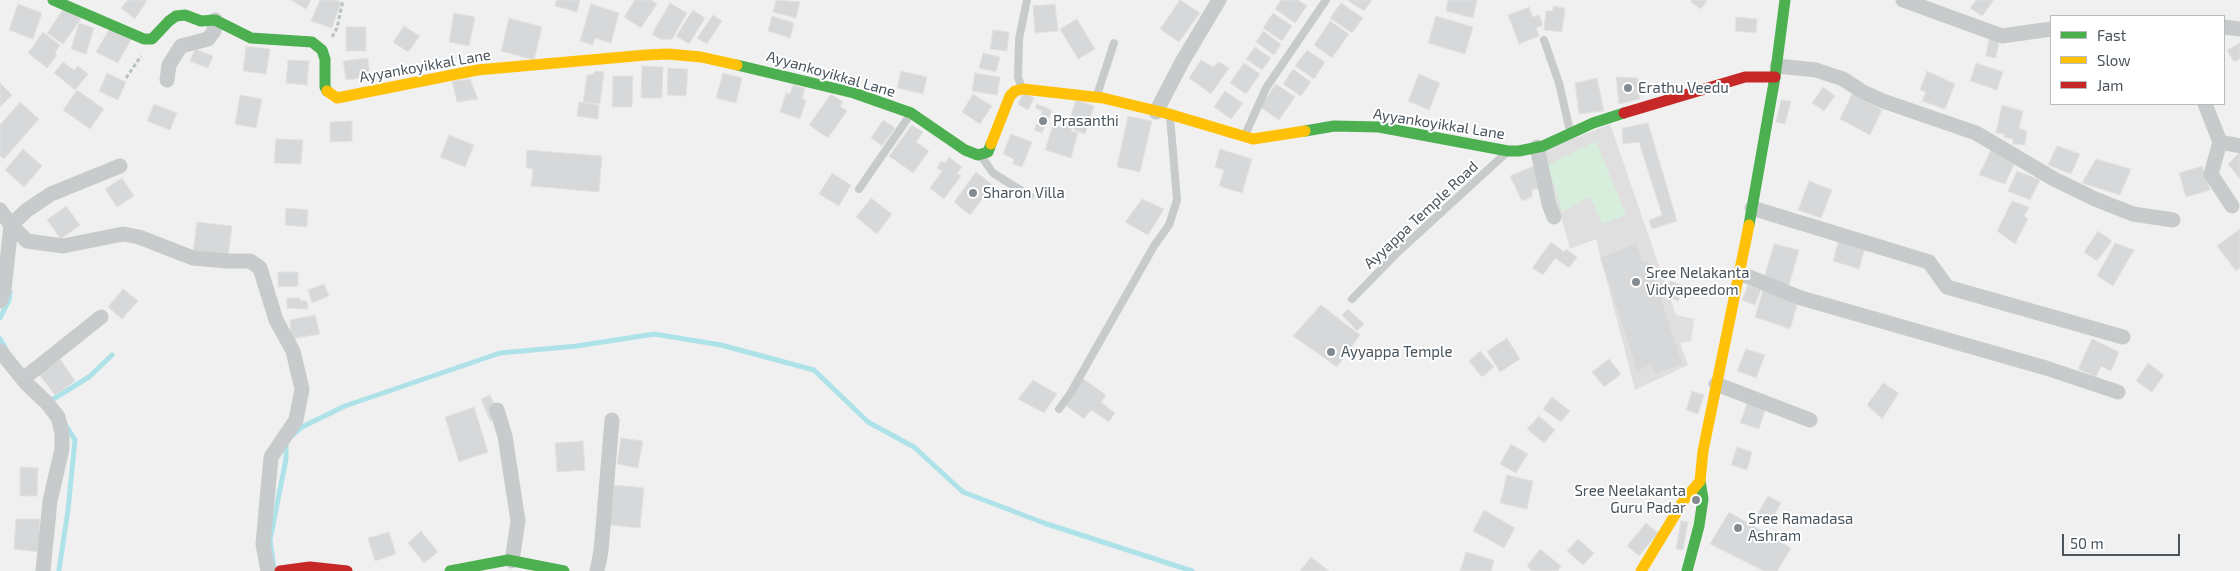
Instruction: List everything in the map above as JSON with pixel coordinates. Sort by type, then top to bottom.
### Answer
[{"type":"street","points":[[53,0],[149,40],[176,16],[185,15],[201,21],[215,20],[251,38],[312,42],[320,48]]},
{"type":"street","points":[[1163,113],[1182,62],[1219,0]]},
{"type":"street","points":[[1687,571],[1699,526],[1703,499],[1700,481],[1716,384],[1752,208],[1776,71],[1785,0]]},
{"type":"street","points":[[1903,0],[2002,36],[2050,29]]},
{"type":"street","points":[[167,80],[169,65],[181,46],[208,39],[214,31],[215,20]]},
{"type":"street","points":[[2225,27],[2240,29]]},
{"type":"street","name":"Ayyankoyikkal Lane","points":[[320,48],[325,59],[325,87],[328,94],[337,98],[477,70],[668,54],[701,57],[854,92],[911,113],[966,150],[980,154]]},
{"type":"street","points":[[1776,71],[1816,70],[1844,79],[1863,92],[1883,101],[1976,133],[2054,179],[2095,199],[2133,214],[2173,220]]},
{"type":"street","name":"Ayyankoyikkal Lane","points":[[1022,89],[1097,97],[1163,113],[1244,137],[1264,139],[1334,126],[1380,127],[1508,151],[1537,147],[1593,123],[1745,78],[1776,71]]},
{"type":"street","points":[[980,154],[988,152],[1010,96],[1015,91],[1022,89]]},
{"type":"street","points":[[2205,105],[2220,142],[2210,174],[2232,206]]},
{"type":"street","points":[[2220,142],[2240,146]]},
{"type":"street","points":[[1537,147],[1549,204],[1554,217]]},
{"type":"street","points":[[0,301],[4,290],[15,221],[51,194],[120,166]]},
{"type":"street","points":[[1752,208],[1929,262],[1947,287],[2123,337]]},
{"type":"street","points":[[0,210],[15,221],[26,240],[62,246],[123,234],[139,236],[193,258],[250,261],[260,268],[276,320],[293,351],[302,389],[296,420],[270,457],[263,544],[268,571]]},
{"type":"street","points":[[1739,273],[1801,298],[2046,368],[2118,392]]},
{"type":"street","points":[[26,376],[101,317]]},
{"type":"street","points":[[0,351],[26,376],[48,403],[58,417],[62,433],[62,449],[50,501],[43,571]]},
{"type":"street","points":[[1716,384],[1810,420]]},
{"type":"street","points":[[497,410],[509,454],[518,521],[512,561]]},
{"type":"street","points":[[597,571],[601,552],[612,420]]},
{"type":"street","points":[[1641,571],[1684,500],[1700,481]]},
{"type":"street","points":[[450,571],[512,561],[564,571]]},
{"type":"street","points":[[283,571],[310,567],[347,571]]},
{"type":"lane","points":[[1022,89],[1018,77],[1019,39],[1027,0]]},
{"type":"lane","points":[[1244,137],[1266,88],[1326,0]]},
{"type":"lane","points":[[1544,40],[1559,83],[1570,133]]},
{"type":"lane","points":[[1097,97],[1114,43]]},
{"type":"lane","points":[[859,189],[911,113]]},
{"type":"lane","points":[[1060,409],[1154,246],[1169,225],[1176,200],[1163,113]]},
{"type":"lane","name":"Ayyappa Temple Road","points":[[1352,299],[1398,252],[1508,151]]},
{"type":"lane","points":[[980,154],[993,173],[1030,196]]},
{"type":"path","points":[[320,48],[328,42],[336,28],[343,0]]},
{"type":"path","points":[[126,78],[149,40]]},
{"type":"shaded area","name":"Sree Nelakanta Vidyapeedom","points":[[1610,124],[1676,315],[1694,319],[1691,341],[1680,343],[1688,365],[1635,390],[1596,239],[1570,249],[1543,151]]},
{"type":"green space","points":[[1596,141],[1626,215],[1602,224],[1590,197],[1562,212],[1548,165]]},
{"type":"building","points":[[128,0],[147,0],[135,19],[121,8]]},
{"type":"building","points":[[291,0],[311,0],[306,9]]},
{"type":"building","points":[[320,0],[341,2],[332,28],[311,21]]},
{"type":"building","points":[[556,0],[580,0],[577,12],[555,6]]},
{"type":"building","points":[[635,0],[651,0],[657,4],[641,28],[624,17]]},
{"type":"building","points":[[776,0],[800,2],[796,18],[773,12]]},
{"type":"building","points":[[1180,0],[1200,13],[1179,42],[1160,29]]},
{"type":"building","points":[[1281,0],[1298,0],[1307,6],[1295,23],[1275,9]]},
{"type":"building","points":[[1347,0],[1372,0],[1364,11]]},
{"type":"building","points":[[1448,0],[1477,0],[1473,18],[1446,11]]},
{"type":"building","points":[[1692,0],[1707,0],[1701,9],[1691,2]]},
{"type":"building","points":[[1976,0],[1994,0],[1982,16],[1970,8]]},
{"type":"building","points":[[670,3],[687,13],[672,39],[662,40],[652,34]]},
{"type":"building","points":[[1341,3],[1363,18],[1352,33],[1330,18]]},
{"type":"building","points":[[18,4],[42,13],[33,39],[9,30]]},
{"type":"building","points":[[591,4],[619,13],[611,43],[595,38],[593,45],[580,41]]},
{"type":"building","points":[[1055,4],[1058,31],[1035,33],[1033,6]]},
{"type":"building","points":[[1553,6],[1565,8],[1562,32],[1544,30],[1546,11],[1553,11]]},
{"type":"building","points":[[1529,7],[1533,17],[1539,15],[1543,25],[1536,28],[1539,36],[1519,44],[1508,15]]},
{"type":"building","points":[[64,8],[81,19],[63,44],[47,33]]},
{"type":"building","points":[[693,10],[705,18],[689,44],[676,36]]},
{"type":"building","points":[[454,13],[475,17],[469,46],[449,42]]},
{"type":"building","points":[[1273,13],[1292,26],[1282,41],[1263,28]]},
{"type":"building","points":[[713,15],[722,21],[707,44],[697,38]]},
{"type":"building","points":[[772,16],[794,23],[790,38],[768,31]]},
{"type":"building","points":[[1436,16],[1473,27],[1465,54],[1428,43]]},
{"type":"building","points":[[1736,17],[1757,19],[1756,33],[1735,31]]},
{"type":"building","points":[[509,18],[542,27],[534,60],[501,51]]},
{"type":"building","points":[[1077,19],[1095,49],[1078,59],[1060,29]]},
{"type":"building","points":[[1330,21],[1349,34],[1332,58],[1314,45]]},
{"type":"building","points":[[79,23],[94,28],[86,54],[71,49]]},
{"type":"building","points":[[404,26],[420,36],[408,52],[393,42]]},
{"type":"building","points":[[346,27],[366,27],[366,51],[346,51]]},
{"type":"building","points":[[110,28],[132,38],[118,63],[96,52]]},
{"type":"building","points":[[993,30],[1009,32],[1007,51],[990,49]]},
{"type":"building","points":[[1263,31],[1281,44],[1274,55],[1256,42]]},
{"type":"building","points":[[43,32],[60,45],[55,53],[57,55],[47,68],[28,53]]},
{"type":"building","points":[[1989,39],[1999,41],[1996,58],[1986,56]]},
{"type":"building","points":[[2240,43],[2240,59],[2234,62],[2227,50]]},
{"type":"building","points":[[246,46],[270,49],[266,74],[243,71]]},
{"type":"building","points":[[1255,47],[1271,58],[1262,70],[1246,59]]},
{"type":"building","points":[[195,49],[213,56],[208,68],[190,61]]},
{"type":"building","points":[[1307,50],[1325,62],[1314,79],[1295,66]]},
{"type":"building","points":[[983,53],[1000,57],[996,72],[979,68]]},
{"type":"building","points":[[368,58],[370,77],[346,80],[343,61]]},
{"type":"building","points":[[288,60],[309,61],[307,85],[286,83]]},
{"type":"building","points":[[1201,60],[1213,67],[1219,62],[1229,68],[1211,94],[1189,78]]},
{"type":"building","points":[[63,62],[74,70],[78,66],[88,74],[75,90],[54,73]]},
{"type":"building","points":[[1244,63],[1260,74],[1246,94],[1230,83]]},
{"type":"building","points":[[1976,63],[2003,72],[1997,90],[1970,81]]},
{"type":"building","points":[[642,66],[663,67],[662,98],[641,98]]},
{"type":"building","points":[[668,68],[688,69],[686,96],[667,95]]},
{"type":"building","points":[[1293,69],[1311,82],[1301,96],[1283,84]]},
{"type":"building","points":[[596,71],[604,72],[600,104],[583,102],[587,75],[593,74]]},
{"type":"building","points":[[901,71],[927,77],[923,94],[897,88]]},
{"type":"building","points":[[1927,71],[1955,84],[1945,109],[1922,101],[1926,92],[1920,90]]},
{"type":"building","points":[[107,73],[126,82],[118,100],[99,91]]},
{"type":"building","points":[[723,73],[742,78],[736,103],[716,98]]},
{"type":"building","points":[[975,73],[1000,77],[997,95],[972,91]]},
{"type":"building","points":[[1419,74],[1440,83],[1429,110],[1408,101]]},
{"type":"building","points":[[613,76],[633,76],[632,107],[612,107]]},
{"type":"building","name":"Erathu Veedu","points":[[1616,77],[1638,78],[1640,99],[1619,104]]},
{"type":"building","points":[[1597,78],[1604,111],[1579,114],[1575,83]]},
{"type":"building","points":[[470,79],[478,99],[457,102],[452,81]]},
{"type":"building","points":[[0,83],[12,95],[0,107]]},
{"type":"building","points":[[1276,84],[1295,97],[1279,120],[1260,107]]},
{"type":"building","points":[[793,85],[805,88],[802,98],[806,101],[800,119],[780,112],[786,93],[790,94]]},
{"type":"building","points":[[1823,87],[1835,96],[1824,111],[1812,103]]},
{"type":"building","points":[[77,90],[104,109],[90,129],[63,110]]},
{"type":"building","points":[[1225,91],[1243,103],[1231,119],[1214,107]]},
{"type":"building","points":[[1024,92],[1034,98],[1028,110],[1018,104]]},
{"type":"building","points":[[831,94],[843,102],[840,106],[847,111],[828,138],[809,125]]},
{"type":"building","points":[[973,94],[992,106],[980,124],[962,112]]},
{"type":"building","points":[[1852,94],[1882,110],[1870,135],[1840,119]]},
{"type":"building","points":[[240,95],[262,99],[256,128],[235,124]]},
{"type":"building","points":[[1076,100],[1094,106],[1085,134],[1074,130],[1076,124],[1069,122]]},
{"type":"building","points":[[1781,100],[1791,101],[1785,124],[1776,122]]},
{"type":"building","points":[[20,102],[39,119],[4,159],[0,156],[0,125]]},
{"type":"building","points":[[579,102],[599,105],[598,119],[577,116]]},
{"type":"building","points":[[154,104],[177,113],[170,130],[147,121]]},
{"type":"building","name":"Prasanthi","points":[[1037,104],[1052,110],[1042,133],[1034,130],[1042,111],[1035,108]]},
{"type":"building","points":[[2002,105],[2023,111],[2019,128],[2027,131],[2025,145],[2013,144],[2013,139],[2004,137],[2005,134],[1996,133]]},
{"type":"building","points":[[1128,116],[1152,121],[1140,172],[1117,167]]},
{"type":"building","points":[[883,120],[895,128],[882,146],[871,138]]},
{"type":"building","points":[[352,121],[352,141],[330,142],[330,122]]},
{"type":"building","points":[[1064,123],[1073,125],[1071,131],[1078,133],[1071,158],[1045,150],[1053,125],[1062,127]]},
{"type":"building","points":[[1648,123],[1677,221],[1652,229],[1649,220],[1662,215],[1639,142],[1623,144],[1622,128]]},
{"type":"building","points":[[912,125],[923,132],[916,142],[929,151],[913,173],[889,156]]},
{"type":"building","points":[[1011,134],[1032,142],[1022,167],[1013,164],[1014,159],[1003,154]]},
{"type":"building","points":[[449,135],[474,145],[465,167],[440,157]]},
{"type":"building","points":[[276,139],[303,140],[301,164],[274,163]]},
{"type":"building","points":[[2057,146],[2080,154],[2071,174],[2048,165]]},
{"type":"building","points":[[1992,148],[2016,160],[2005,184],[1979,175]]},
{"type":"building","points":[[23,149],[42,166],[24,187],[5,170]]},
{"type":"building","points":[[1220,149],[1252,159],[1242,193],[1219,186],[1224,170],[1215,167]]},
{"type":"building","points":[[527,150],[602,156],[599,192],[531,186],[533,169],[526,168]]},
{"type":"building","points":[[2240,152],[2240,179],[2228,164]]},
{"type":"building","name":"Sharon Villa","points":[[949,157],[962,167],[957,173],[961,176],[944,199],[930,188],[942,171],[937,168],[941,161],[945,163]]},
{"type":"building","points":[[2096,159],[2131,169],[2120,195],[2082,183]]},
{"type":"building","points":[[1534,166],[1539,188],[1532,190],[1532,197],[1522,201],[1510,176]]},
{"type":"building","points":[[2202,166],[2210,190],[2186,197],[2179,173]]},
{"type":"building","points":[[2017,171],[2040,180],[2030,200],[2008,191]]},
{"type":"building","name":"Sharon Villa","points":[[976,172],[993,185],[970,215],[954,202]]},
{"type":"building","points":[[832,173],[851,185],[839,206],[819,194]]},
{"type":"building","points":[[122,178],[134,196],[117,207],[105,189]]},
{"type":"building","points":[[1809,181],[1832,190],[1821,218],[1798,210]]},
{"type":"building","points":[[871,198],[892,214],[877,234],[856,217]]},
{"type":"building","points":[[1142,199],[1164,209],[1148,235],[1125,222]]},
{"type":"building","points":[[2012,201],[2029,207],[2024,216],[2028,219],[2015,244],[1997,231]]},
{"type":"building","points":[[66,206],[80,225],[61,239],[47,220]]},
{"type":"building","points":[[286,208],[308,210],[307,227],[285,225]]},
{"type":"building","points":[[197,222],[232,226],[228,257],[193,252]]},
{"type":"building","points":[[2240,229],[2240,268],[2236,271],[2217,246]]},
{"type":"building","points":[[2098,231],[2112,241],[2097,261],[2084,252]]},
{"type":"building","points":[[1839,239],[1865,248],[1859,269],[1833,261]]},
{"type":"building","points":[[1551,242],[1564,252],[1566,249],[1577,257],[1569,268],[1555,258],[1543,275],[1532,268]]},
{"type":"building","points":[[1637,243],[1643,261],[1649,260],[1683,365],[1656,374],[1651,365],[1637,372],[1600,257]]},
{"type":"building","points":[[2115,243],[2134,250],[2113,286],[2097,276]]},
{"type":"building","points":[[1774,244],[1799,250],[1789,285],[1764,278]]},
{"type":"building","points":[[278,272],[298,272],[298,286],[278,287]]},
{"type":"building","points":[[1670,281],[1684,286],[1678,301],[1665,296]]},
{"type":"building","points":[[324,284],[329,296],[312,303],[308,290]]},
{"type":"building","points":[[1748,285],[1761,290],[1755,305],[1742,300]]},
{"type":"building","points":[[123,289],[138,301],[122,319],[108,307]]},
{"type":"building","points":[[1763,290],[1798,302],[1790,329],[1755,317]]},
{"type":"building","points":[[287,298],[300,298],[300,301],[307,301],[308,309],[287,308]]},
{"type":"building","name":"Ayyappa Temple","points":[[1321,305],[1360,335],[1337,367],[1293,336]]},
{"type":"building","points":[[1348,309],[1364,324],[1357,331],[1342,315]]},
{"type":"building","points":[[315,315],[320,334],[291,339],[290,320]]},
{"type":"building","points":[[1507,338],[1520,359],[1500,372],[1487,351]]},
{"type":"building","points":[[2092,339],[2119,352],[2111,371],[2101,366],[2096,377],[2078,369]]},
{"type":"building","points":[[1746,349],[1765,355],[1756,378],[1737,371]]},
{"type":"building","points":[[1480,351],[1494,367],[1482,377],[1469,361]]},
{"type":"building","points":[[60,359],[75,381],[55,395],[38,373]]},
{"type":"building","points":[[1609,359],[1621,374],[1604,387],[1592,372]]},
{"type":"building","points":[[2148,363],[2164,375],[2152,392],[2136,381]]},
{"type":"building","points":[[1082,378],[1106,395],[1101,402],[1115,413],[1109,422],[1091,410],[1084,419],[1064,404]]},
{"type":"building","points":[[1033,380],[1057,394],[1044,413],[1018,399]]},
{"type":"building","points":[[1883,383],[1899,393],[1882,419],[1867,405]]},
{"type":"building","points":[[1692,391],[1704,395],[1698,414],[1686,410]]},
{"type":"building","points":[[490,395],[499,417],[490,421],[481,399]]},
{"type":"building","points":[[1552,397],[1570,411],[1561,422],[1543,409]]},
{"type":"building","points":[[1748,401],[1766,407],[1759,429],[1740,423]]},
{"type":"building","points":[[474,407],[488,452],[459,462],[445,417]]},
{"type":"building","points":[[1539,416],[1555,430],[1544,443],[1527,429]]},
{"type":"building","points":[[621,438],[643,441],[638,468],[617,464]]},
{"type":"building","points":[[583,441],[585,470],[557,472],[555,443]]},
{"type":"building","points":[[1511,444],[1528,454],[1516,473],[1500,464]]},
{"type":"building","points":[[1737,447],[1752,452],[1747,470],[1731,465]]},
{"type":"building","points":[[20,467],[38,468],[37,496],[20,496]]},
{"type":"building","points":[[1507,475],[1533,481],[1527,509],[1500,503]]},
{"type":"building","points":[[614,485],[644,488],[640,528],[610,525]]},
{"type":"building","points":[[1768,496],[1781,503],[1771,521],[1758,513]]},
{"type":"building","points":[[1484,510],[1515,528],[1504,548],[1473,531]]},
{"type":"building","name":"Sree Ramadasa Ashram","points":[[1729,512],[1791,548],[1777,571],[1764,571],[1710,544]]},
{"type":"building","points":[[16,519],[40,519],[39,552],[14,549]]},
{"type":"building","points":[[1681,521],[1688,522],[1683,550],[1676,549]]},
{"type":"building","points":[[1646,523],[1658,533],[1639,556],[1627,546]]},
{"type":"building","points":[[421,531],[438,552],[424,563],[408,543]]},
{"type":"building","points":[[389,532],[396,554],[375,561],[368,538]]},
{"type":"building","points":[[1578,539],[1594,553],[1583,565],[1567,551]]},
{"type":"building","points":[[1540,549],[1561,566],[1558,571],[1532,571],[1527,566]]},
{"type":"building","points":[[1466,552],[1494,560],[1491,571],[1460,571]]},
{"type":"building","points":[[1311,557],[1329,571],[1300,571]]},
{"type":"waterway","points":[[0,318],[9,300],[10,292]]},
{"type":"waterway","points":[[293,435],[302,427],[345,406],[500,353],[577,346],[654,334],[721,345],[814,370],[868,422],[914,447],[963,492],[1044,523],[1192,571]]},
{"type":"waterway","points":[[0,339],[6,349]]},
{"type":"waterway","points":[[50,401],[89,377],[112,355]]},
{"type":"waterway","points":[[59,570],[68,510],[75,440],[64,422]]},
{"type":"waterway","points":[[274,568],[270,540],[286,459],[286,443]]},
{"type":"traffic: fast","points":[[53,0],[144,39],[152,39],[169,21],[176,16],[185,15],[201,21],[215,20],[251,38],[312,42],[322,50],[325,59],[325,87],[327,91]]},
{"type":"traffic: fast","points":[[1749,225],[1775,77],[1785,0]]},
{"type":"traffic: fast","points":[[737,65],[854,93],[911,113],[965,150],[978,155],[988,152],[991,144]]},
{"type":"traffic: fast","points":[[1305,131],[1334,126],[1379,127],[1508,151],[1519,151],[1543,146],[1593,123],[1624,113]]},
{"type":"traffic: fast","points":[[1687,571],[1699,526],[1703,499],[1700,481]]},
{"type":"traffic: fast","points":[[450,571],[508,560],[564,571]]},
{"type":"traffic: slow","points":[[327,91],[337,98],[477,70],[646,55],[668,54],[701,57],[737,65]]},
{"type":"traffic: slow","points":[[991,144],[1010,96],[1015,91],[1023,89],[1103,98],[1169,114],[1253,139],[1305,131]]},
{"type":"traffic: slow","points":[[1641,571],[1684,500],[1700,481],[1703,451],[1749,225]]},
{"type":"traffic: jam","points":[[1624,113],[1745,77],[1775,77]]},
{"type":"traffic: jam","points":[[280,571],[310,567],[347,571]]},
{"type":"place","name":"Erathu Veedu","points":[[1628,88]]},
{"type":"place","name":"Prasanthi","points":[[1043,121]]},
{"type":"place","name":"Sharon Villa","points":[[973,193]]},
{"type":"place","name":"Sree Nelakanta Vidyapeedom","points":[[1636,282]]},
{"type":"place","name":"Ayyappa Temple","points":[[1331,352]]},
{"type":"place","name":"Sree Neelakanta Guru Padar","points":[[1696,500]]},
{"type":"place","name":"Sree Ramadasa Ashram","points":[[1738,528]]}]
